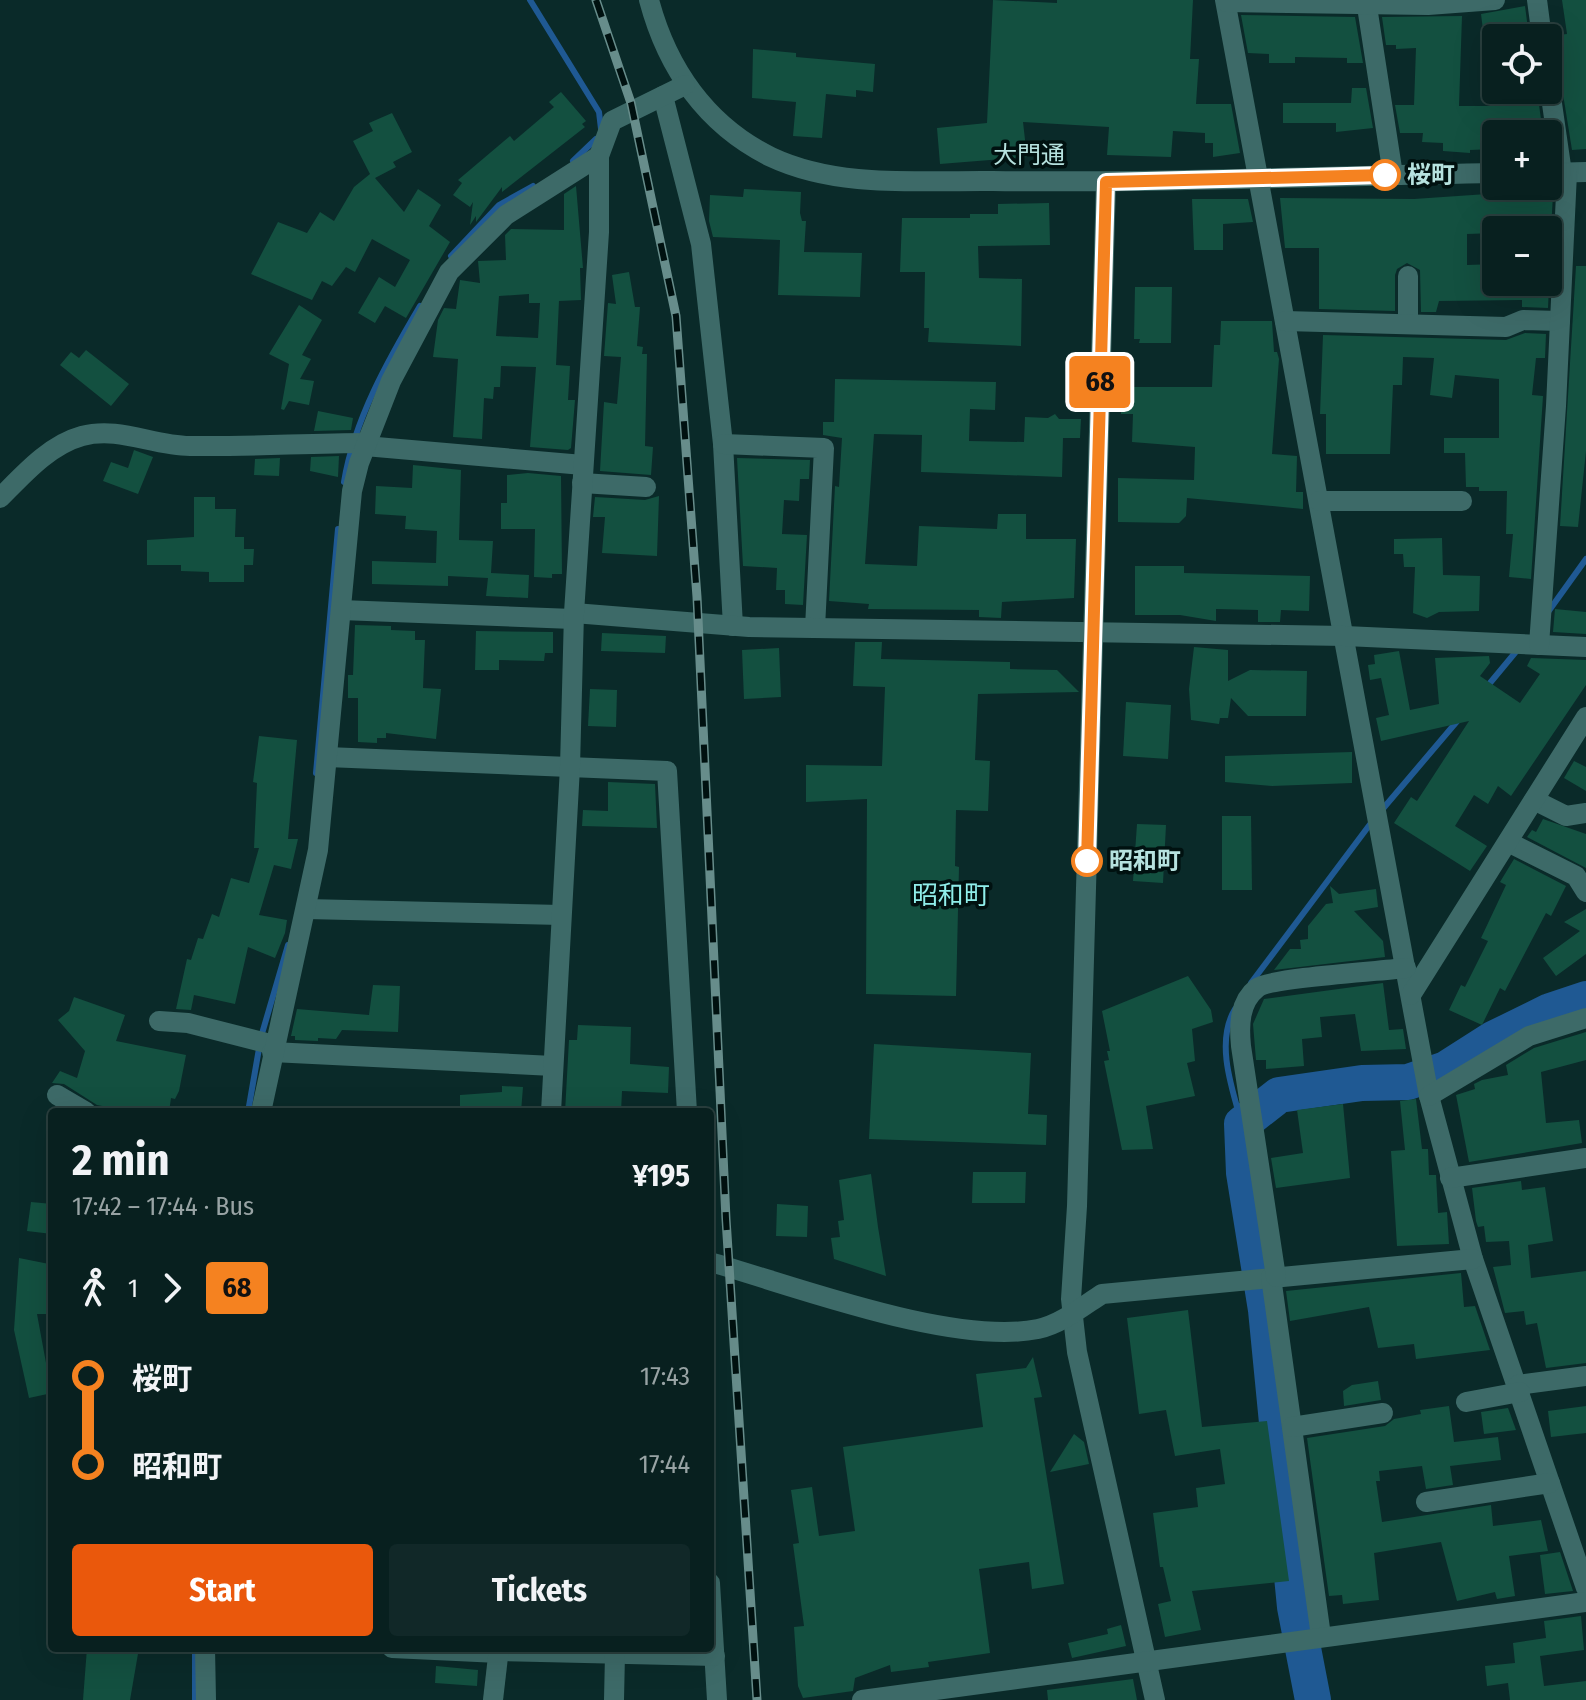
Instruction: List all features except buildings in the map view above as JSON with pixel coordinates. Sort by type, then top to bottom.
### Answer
[{"type":"street","name":"大門通","points":[[649,0],[659,35],[685,85],[711,116],[771,157],[833,176],[1106,182],[1482,173]]},
{"type":"street","points":[[1495,0],[1226,1],[1429,1096],[1473,1259],[1586,1588]]},
{"type":"street","points":[[1537,0],[1540,24]]},
{"type":"street","points":[[1366,1],[1393,175]]},
{"type":"street","points":[[551,1108],[570,767],[573,616],[599,232],[599,156],[612,121],[685,85]]},
{"type":"street","points":[[663,96],[701,244],[723,444],[733,626]]},
{"type":"street","points":[[1539,645],[1560,321],[1566,172],[1553,104]]},
{"type":"street","points":[[262,1108],[318,850],[352,491],[366,444],[391,381],[449,272],[506,215],[599,156]]},
{"type":"street","points":[[1106,182],[1072,1315],[1155,1700]]},
{"type":"street","points":[[1408,276],[1408,324]]},
{"type":"street","points":[[1285,321],[1506,327],[1523,320],[1560,321]]},
{"type":"street","points":[[0,498],[33,465],[59,447],[79,437],[107,431],[186,446],[366,444],[583,474],[646,487]]},
{"type":"street","points":[[723,444],[824,448],[815,628]]},
{"type":"street","points":[[1319,501],[1462,501]]},
{"type":"street","points":[[341,610],[573,616],[733,626],[1345,636],[1586,647]]},
{"type":"street","points":[[1411,995],[1586,717]]},
{"type":"street","points":[[327,757],[667,771],[687,1108]]},
{"type":"street","points":[[1534,800],[1566,816],[1586,813]]},
{"type":"street","points":[[1508,842],[1576,876],[1586,892]]},
{"type":"street","points":[[306,909],[561,915]]},
{"type":"street","points":[[1321,1636],[1240,1021],[1256,989],[1264,984],[1406,968]]},
{"type":"street","points":[[1429,1096],[1529,1036],[1586,1018]]},
{"type":"street","points":[[159,1021],[188,1023],[273,1048],[553,1066]]},
{"type":"street","points":[[57,1095],[79,1108]]},
{"type":"street","points":[[1450,1178],[1586,1158]]},
{"type":"street","points":[[714,1263],[902,1318],[990,1331],[1040,1329],[1072,1315],[1102,1294],[1473,1259]]},
{"type":"street","points":[[1466,1402],[1586,1376]]},
{"type":"street","points":[[1292,1427],[1383,1413]]},
{"type":"street","points":[[1426,1502],[1550,1483]]},
{"type":"street","points":[[862,1700],[1586,1602]]},
{"type":"street","points":[[714,1641],[717,1700]]},
{"type":"street","points":[[205,1652],[206,1700]]},
{"type":"street","points":[[493,1700],[499,1652]]},
{"type":"street","points":[[538,1652],[715,1656]]},
{"type":"street","points":[[614,1700],[615,1654]]},
{"type":"waterway","points":[[530,0],[599,112],[601,129]]},
{"type":"waterway","points":[[573,161],[596,139]]},
{"type":"waterway","points":[[451,256],[499,205],[533,186]]},
{"type":"waterway","points":[[344,482],[364,413],[420,306]]},
{"type":"waterway","points":[[316,773],[338,529]]},
{"type":"waterway","points":[[1548,612],[1586,559]]},
{"type":"waterway","points":[[1485,689],[1519,648]]},
{"type":"waterway","points":[[1381,811],[1459,719]]},
{"type":"waterway","points":[[1251,983],[1374,819]]},
{"type":"waterway","points":[[249,1108],[261,1037],[288,945]]},
{"type":"waterway","points":[[1313,1700],[1295,1607],[1266,1310],[1244,1173],[1242,1124],[1279,1095],[1362,1083],[1408,1082],[1446,1069],[1493,1039],[1550,1011],[1586,999]]},
{"type":"waterway","points":[[1235,1009],[1229,1022],[1226,1051],[1230,1081],[1242,1124]]},
{"type":"waterway","points":[[195,1652],[195,1700]]},
{"type":"railway","points":[[596,0],[631,103],[676,316],[697,597],[726,1219],[757,1700]]},
{"type":"bus line","name":"68","points":[[1087,861],[1106,182],[1385,175]]},
{"type":"place","name":"桜町","points":[[1385,175]]},
{"type":"place","name":"昭和町","points":[[1087,861]]},
{"type":"district","name":"昭和町","points":[[951,895]]}]
